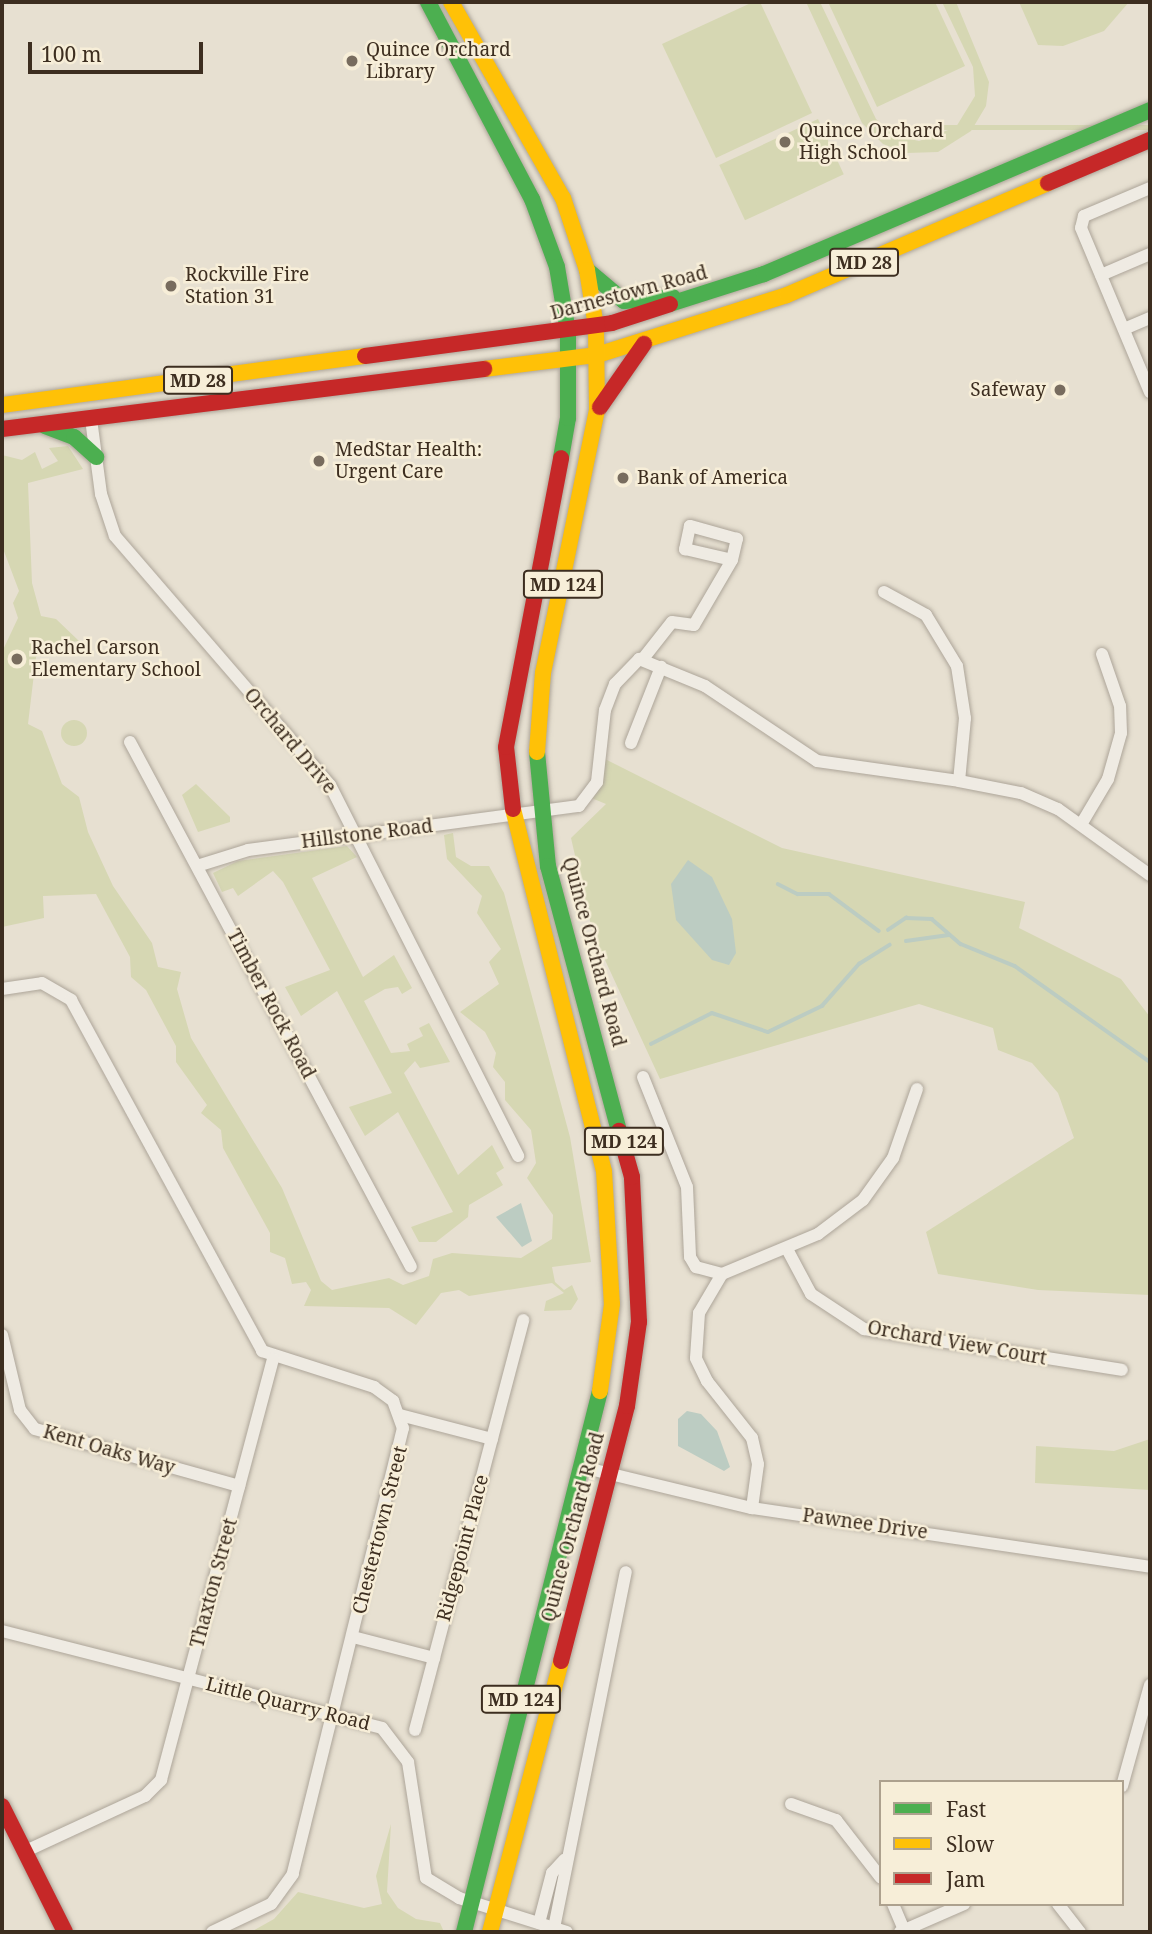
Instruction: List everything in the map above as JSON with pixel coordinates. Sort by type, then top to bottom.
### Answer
[{"type":"main road","name":"Quince Orchard Road","points":[[428,2],[532,199],[557,267],[568,332],[570,361],[565,436],[537,565],[506,739],[511,816],[609,1205],[612,1304],[582,1466],[464,1932]]},
{"type":"main road","name":"Quince Orchard Road","points":[[451,2],[563,198],[587,270],[596,327],[597,411],[538,711],[540,813],[627,1154],[638,1226],[637,1336],[608,1474],[490,1932]]},
{"type":"main road","name":"Darnestown Road","points":[[2,405],[596,327],[695,299],[1150,110]]},
{"type":"main road","name":"MD 28","points":[[2,429],[570,361],[597,355],[644,343],[787,295],[1150,140]]},
{"type":"main road","points":[[587,270],[624,301],[695,299]]},
{"type":"main road","points":[[597,411],[644,343]]},
{"type":"main road","points":[[2,416],[62,410],[91,418],[106,408],[199,390],[230,376]]},
{"type":"main road","points":[[41,425],[74,437],[96,457]]},
{"type":"main road","points":[[537,565],[558,607]]},
{"type":"main road","points":[[2,1806],[28,1850],[65,1932]]},
{"type":"street","points":[[1149,384],[1081,228],[1084,216],[1150,188]]},
{"type":"street","points":[[1101,275],[1150,254]]},
{"type":"street","points":[[1124,329],[1150,318]]},
{"type":"street","name":"Orchard Drive","points":[[91,418],[106,514],[125,550],[321,773],[357,834],[518,1156]]},
{"type":"street","name":"Hillstone Road","points":[[197,866],[236,852],[357,834],[565,811],[589,797],[597,782],[604,710],[625,669],[642,660],[671,622],[694,625],[732,560]]},
{"type":"street","points":[[884,592],[926,615],[957,666],[965,718],[959,781]]},
{"type":"street","points":[[1082,823],[1108,779],[1121,733],[1120,706],[1102,654]]},
{"type":"street","points":[[642,660],[705,686],[817,761],[959,781],[1021,793],[1082,823],[1150,875]]},
{"type":"street","points":[[631,743],[661,667]]},
{"type":"street","name":"Timber Rock Road","points":[[130,742],[411,1267]]},
{"type":"street","points":[[2,989],[42,983],[71,1000],[251,1335],[273,1359],[368,1384],[389,1397],[400,1415],[492,1439]]},
{"type":"street","points":[[643,1077],[687,1187],[690,1257],[696,1267],[722,1274],[787,1249],[844,1217],[875,1185],[893,1158],[917,1089]]},
{"type":"street","name":"Orchard View Court","points":[[787,1249],[811,1294],[864,1329],[1122,1370]]},
{"type":"street","points":[[722,1274],[699,1313],[696,1358],[707,1381],[752,1438],[758,1464],[752,1508]]},
{"type":"street","name":"Ridgepoint Place","points":[[415,1730],[523,1320]]},
{"type":"street","name":"Kent Oaks Way","points":[[2,1335],[20,1410],[35,1429],[239,1486]]},
{"type":"street","name":"Thaxton Street","points":[[28,1850],[155,1789],[189,1679],[273,1359]]},
{"type":"street","name":"Chestertown Street","points":[[212,1932],[271,1905],[288,1885],[403,1441],[400,1415]]},
{"type":"street","name":"Pawnee Drive","points":[[582,1466],[752,1508],[1150,1567]]},
{"type":"street","points":[[554,1928],[564,1860],[626,1572]]},
{"type":"street","name":"Little Quarry Road","points":[[2,1631],[373,1724],[398,1742],[408,1762],[422,1871],[440,1889],[567,1932]]},
{"type":"street","points":[[353,1637],[434,1658]]},
{"type":"street","points":[[1124,1780],[1150,1685]]},
{"type":"street","points":[[791,1804],[836,1820],[879,1875]]},
{"type":"street","points":[[539,1923],[552,1873],[564,1860]]},
{"type":"street","points":[[894,1906],[902,1931],[959,1906]]},
{"type":"street","points":[[1060,1906],[1080,1932]]},
{"type":"green space","points":[[753,2],[760,2],[812,113],[716,158],[662,44]]},
{"type":"green space","points":[[806,2],[820,2],[876,119],[897,136],[919,141],[956,127],[975,96],[973,67],[942,2],[956,2],[989,82],[986,106],[971,131],[938,152],[907,153],[883,144],[862,123]]},
{"type":"green space","points":[[828,2],[935,2],[965,66],[877,107]]},
{"type":"green space","points":[[1019,2],[1129,2],[1104,31],[1063,46],[1038,45]]},
{"type":"green space","points":[[818,119],[844,174],[745,220],[719,165]]},
{"type":"green space","points":[[936,125],[1150,125],[1150,130],[936,130]]},
{"type":"green space","points":[[68,446],[83,469],[28,483],[32,583],[41,616],[56,619],[79,641],[47,645],[36,657],[28,724],[42,731],[62,784],[79,797],[88,832],[113,886],[152,943],[158,967],[181,972],[177,989],[191,1038],[282,1188],[321,1281],[332,1290],[389,1278],[403,1285],[429,1276],[433,1259],[452,1253],[521,1258],[552,1239],[553,1215],[527,1178],[536,1163],[531,1130],[505,1100],[505,1082],[493,1067],[496,1053],[485,1032],[460,1012],[499,984],[489,962],[501,949],[477,913],[482,896],[447,859],[444,835],[453,833],[456,857],[471,866],[489,866],[504,893],[570,1137],[591,1262],[552,1267],[555,1282],[564,1290],[572,1285],[578,1299],[571,1310],[544,1311],[546,1301],[564,1293],[552,1283],[469,1296],[459,1290],[441,1293],[416,1325],[389,1308],[304,1306],[311,1290],[306,1282],[292,1284],[285,1258],[270,1252],[270,1233],[223,1148],[221,1130],[201,1113],[207,1105],[176,1062],[176,1046],[146,990],[131,977],[130,957],[96,894],[43,896],[44,918],[2,927],[2,652],[18,618],[13,603],[19,591],[2,546],[2,455],[22,460],[35,452],[42,469],[58,461],[49,448]]},
{"type":"green space","points":[[74,720],[83,724],[87,733],[83,742],[74,746],[65,742],[61,733],[65,724]]},
{"type":"green space","points":[[601,757],[782,848],[1025,902],[1019,928],[1121,979],[1150,1017],[1150,1295],[1038,1290],[938,1274],[926,1232],[1074,1138],[1058,1093],[1032,1063],[998,1050],[993,1028],[919,1004],[660,1079],[593,934],[571,838],[606,804],[589,797]]},
{"type":"green space","points":[[196,784],[230,817],[230,822],[198,832],[182,795]]},
{"type":"green space","points":[[347,846],[357,857],[312,878],[363,977],[394,955],[412,988],[402,994],[398,987],[385,989],[364,1001],[391,1053],[410,1051],[407,1044],[423,1036],[419,1028],[429,1023],[450,1062],[420,1068],[415,1061],[404,1073],[458,1175],[492,1145],[504,1168],[496,1173],[503,1185],[469,1205],[468,1217],[436,1242],[419,1242],[411,1227],[453,1212],[398,1112],[365,1136],[349,1107],[392,1093],[337,991],[301,1016],[285,987],[330,970],[283,882],[273,871],[238,896],[233,888],[222,892],[213,873],[238,861]]},
{"type":"green space","points":[[1150,1439],[1150,1490],[1035,1483],[1036,1446],[1114,1451]]},
{"type":"green space","points":[[391,1824],[387,1892],[398,1908],[416,1919],[440,1923],[444,1932],[251,1932],[274,1919],[298,1892],[364,1908],[382,1904],[376,1876]]},
{"type":"shaded area","points":[[688,860],[712,877],[732,919],[736,953],[729,965],[712,960],[676,920],[671,884]]},
{"type":"shaded area","points":[[521,1203],[532,1241],[522,1247],[496,1217]]},
{"type":"shaded area","points":[[687,1411],[701,1414],[717,1431],[730,1467],[724,1471],[678,1446],[678,1419]]},
{"type":"waterway","points":[[778,884],[798,894],[829,894],[879,931]]},
{"type":"waterway","points":[[888,930],[906,918],[932,919],[961,944],[1015,966],[1150,1062]]},
{"type":"waterway","points":[[906,941],[949,935]]},
{"type":"waterway","points":[[651,1044],[712,1013],[768,1032],[822,1006],[859,964],[890,945]]},
{"type":"traffic: fast","points":[[428,2],[532,199],[557,267],[568,332]]},
{"type":"traffic: fast","points":[[670,304],[764,274],[1150,110]]},
{"type":"traffic: fast","points":[[587,270],[624,301],[673,297]]},
{"type":"traffic: fast","points":[[561,458],[568,418],[568,332]]},
{"type":"traffic: fast","points":[[45,426],[74,437],[96,457]]},
{"type":"traffic: fast","points":[[537,752],[548,866],[619,1131]]},
{"type":"traffic: fast","points":[[464,1932],[600,1391]]},
{"type":"traffic: slow","points":[[451,2],[563,198],[587,270],[596,327]]},
{"type":"traffic: slow","points":[[484,369],[597,355],[787,295],[1048,183]]},
{"type":"traffic: slow","points":[[537,752],[543,673],[597,410],[596,327]]},
{"type":"traffic: slow","points":[[2,405],[365,356]]},
{"type":"traffic: slow","points":[[513,809],[604,1171],[612,1304],[600,1391]]},
{"type":"traffic: slow","points":[[490,1932],[561,1661]]},
{"type":"traffic: jam","points":[[1048,183],[1150,140]]},
{"type":"traffic: jam","points":[[365,356],[612,323],[670,304]]},
{"type":"traffic: jam","points":[[600,407],[644,344]]},
{"type":"traffic: jam","points":[[2,429],[484,369]]},
{"type":"traffic: jam","points":[[513,809],[506,747],[561,458]]},
{"type":"traffic: jam","points":[[561,1661],[627,1406],[639,1322],[632,1177],[619,1131]]},
{"type":"traffic: jam","points":[[2,1806],[65,1932]]},
{"type":"place","name":"Quince Orchard Library","points":[[352,61]]},
{"type":"place","name":"Quince Orchard High School","points":[[785,142]]},
{"type":"place","name":"Rockville Fire Station 31","points":[[171,286]]},
{"type":"place","name":"Safeway","points":[[1060,390]]},
{"type":"place","name":"MedStar Health: Urgent Care","points":[[319,461]]},
{"type":"place","name":"Bank of America","points":[[623,478]]},
{"type":"place","name":"Rachel Carson Elementary School","points":[[17,659]]}]
